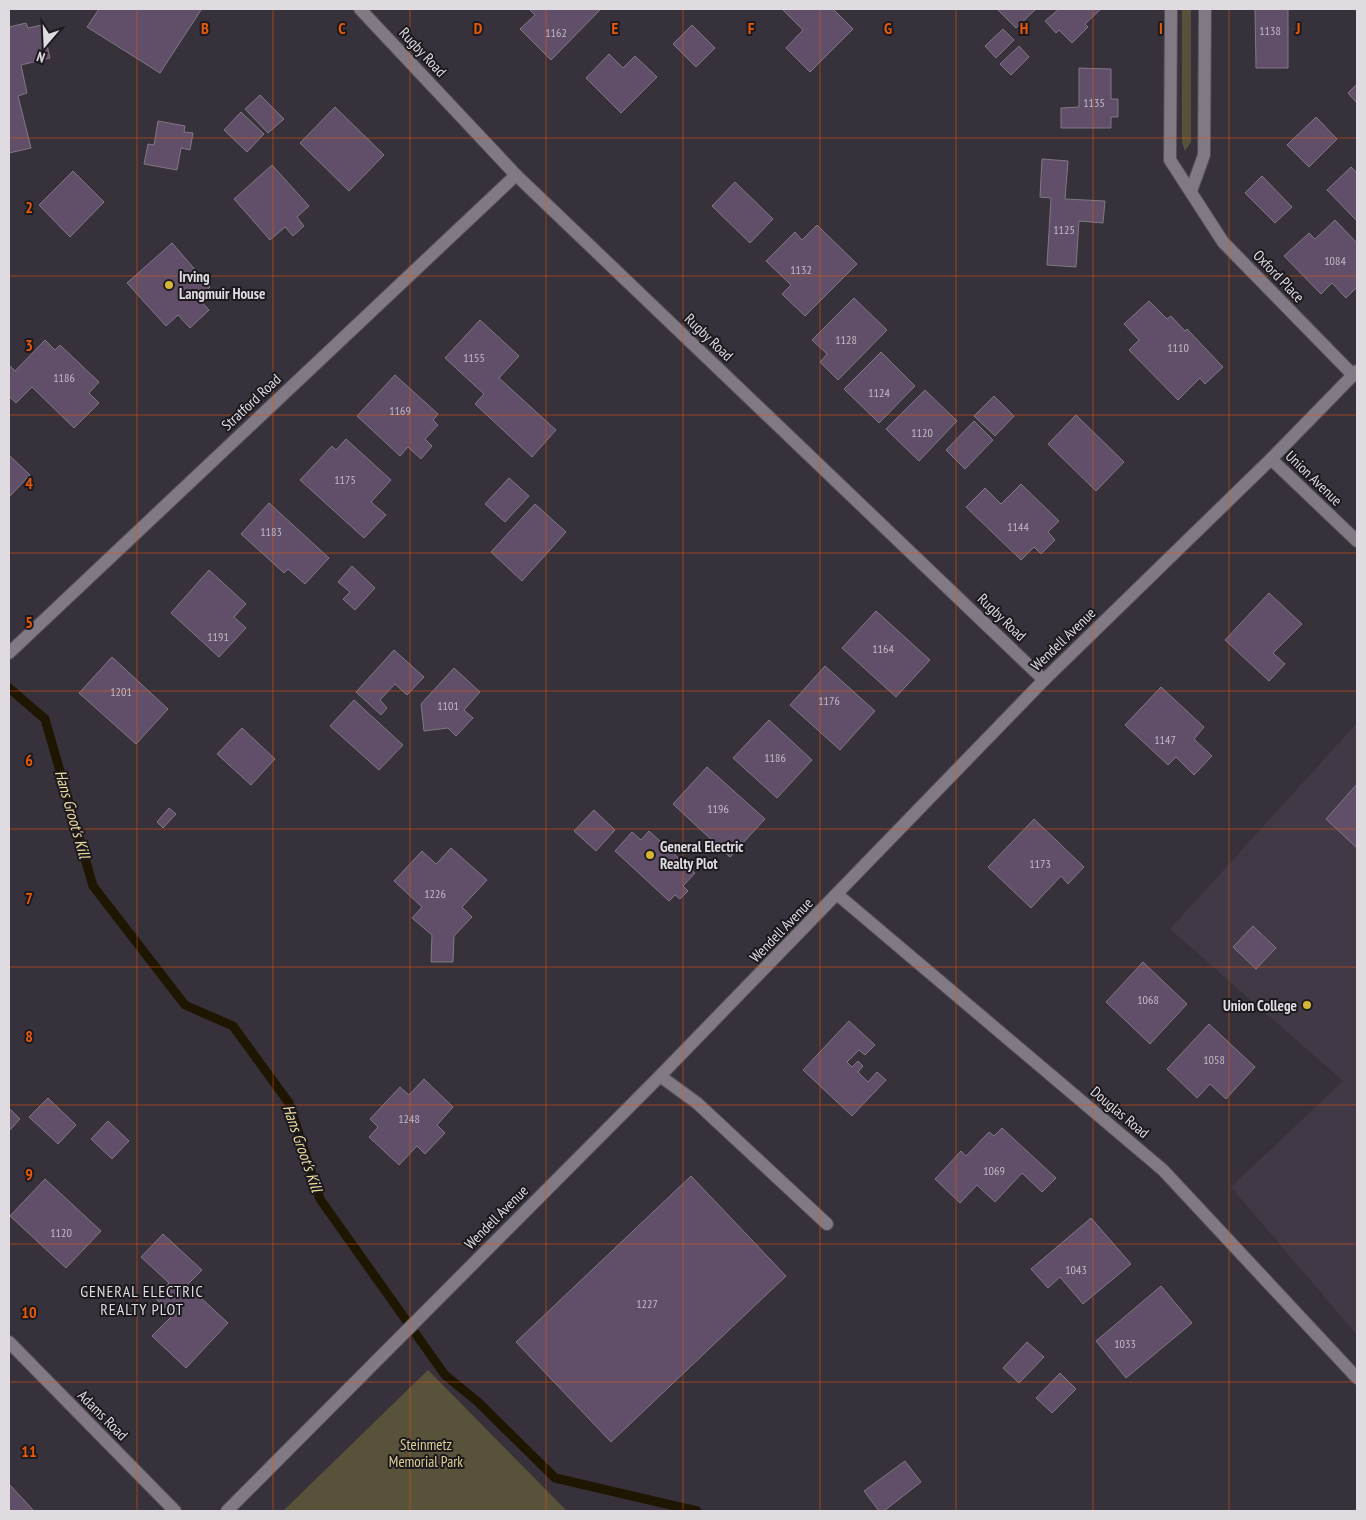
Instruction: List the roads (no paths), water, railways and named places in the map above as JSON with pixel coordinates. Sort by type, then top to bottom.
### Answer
[{"type":"street","name":"Rugby Road","points":[[360,9],[516,174],[1044,680]]},
{"type":"street","name":"Oxford Place","points":[[1171,9],[1170,160],[1223,242],[1355,373]]},
{"type":"street","points":[[1191,191],[1204,154],[1205,9]]},
{"type":"street","name":"Stratford Road","points":[[9,653],[516,174]]},
{"type":"street","name":"Wendell Avenue","points":[[227,1511],[838,895],[1044,680],[1271,459],[1355,373]]},
{"type":"street","name":"Union Avenue","points":[[1271,459],[1357,541]]},
{"type":"street","name":"Douglas Road","points":[[838,895],[1163,1170],[1357,1378]]},
{"type":"street","points":[[660,1076],[697,1103],[827,1224]]},
{"type":"street","name":"Adams Road","points":[[9,1342],[175,1511]]},
{"type":"waterway","name":"Hans Groot's Kill","points":[[9,688],[45,719],[93,886],[185,1005],[233,1026],[289,1103],[320,1199],[445,1375],[478,1402],[555,1478],[697,1511]]},
{"type":"place","name":"Irving Langmuir House","points":[[169,285]]},
{"type":"place","name":"General Electric Realty Plot","points":[[650,855]]},
{"type":"place","name":"Union College","points":[[1307,1005]]},
{"type":"district","name":"GENERAL ELECTRIC REALTY PLOT","points":[[142,1300]]},
{"type":"park label","name":"Steinmetz Memorial Park","points":[[426,1452]]}]
